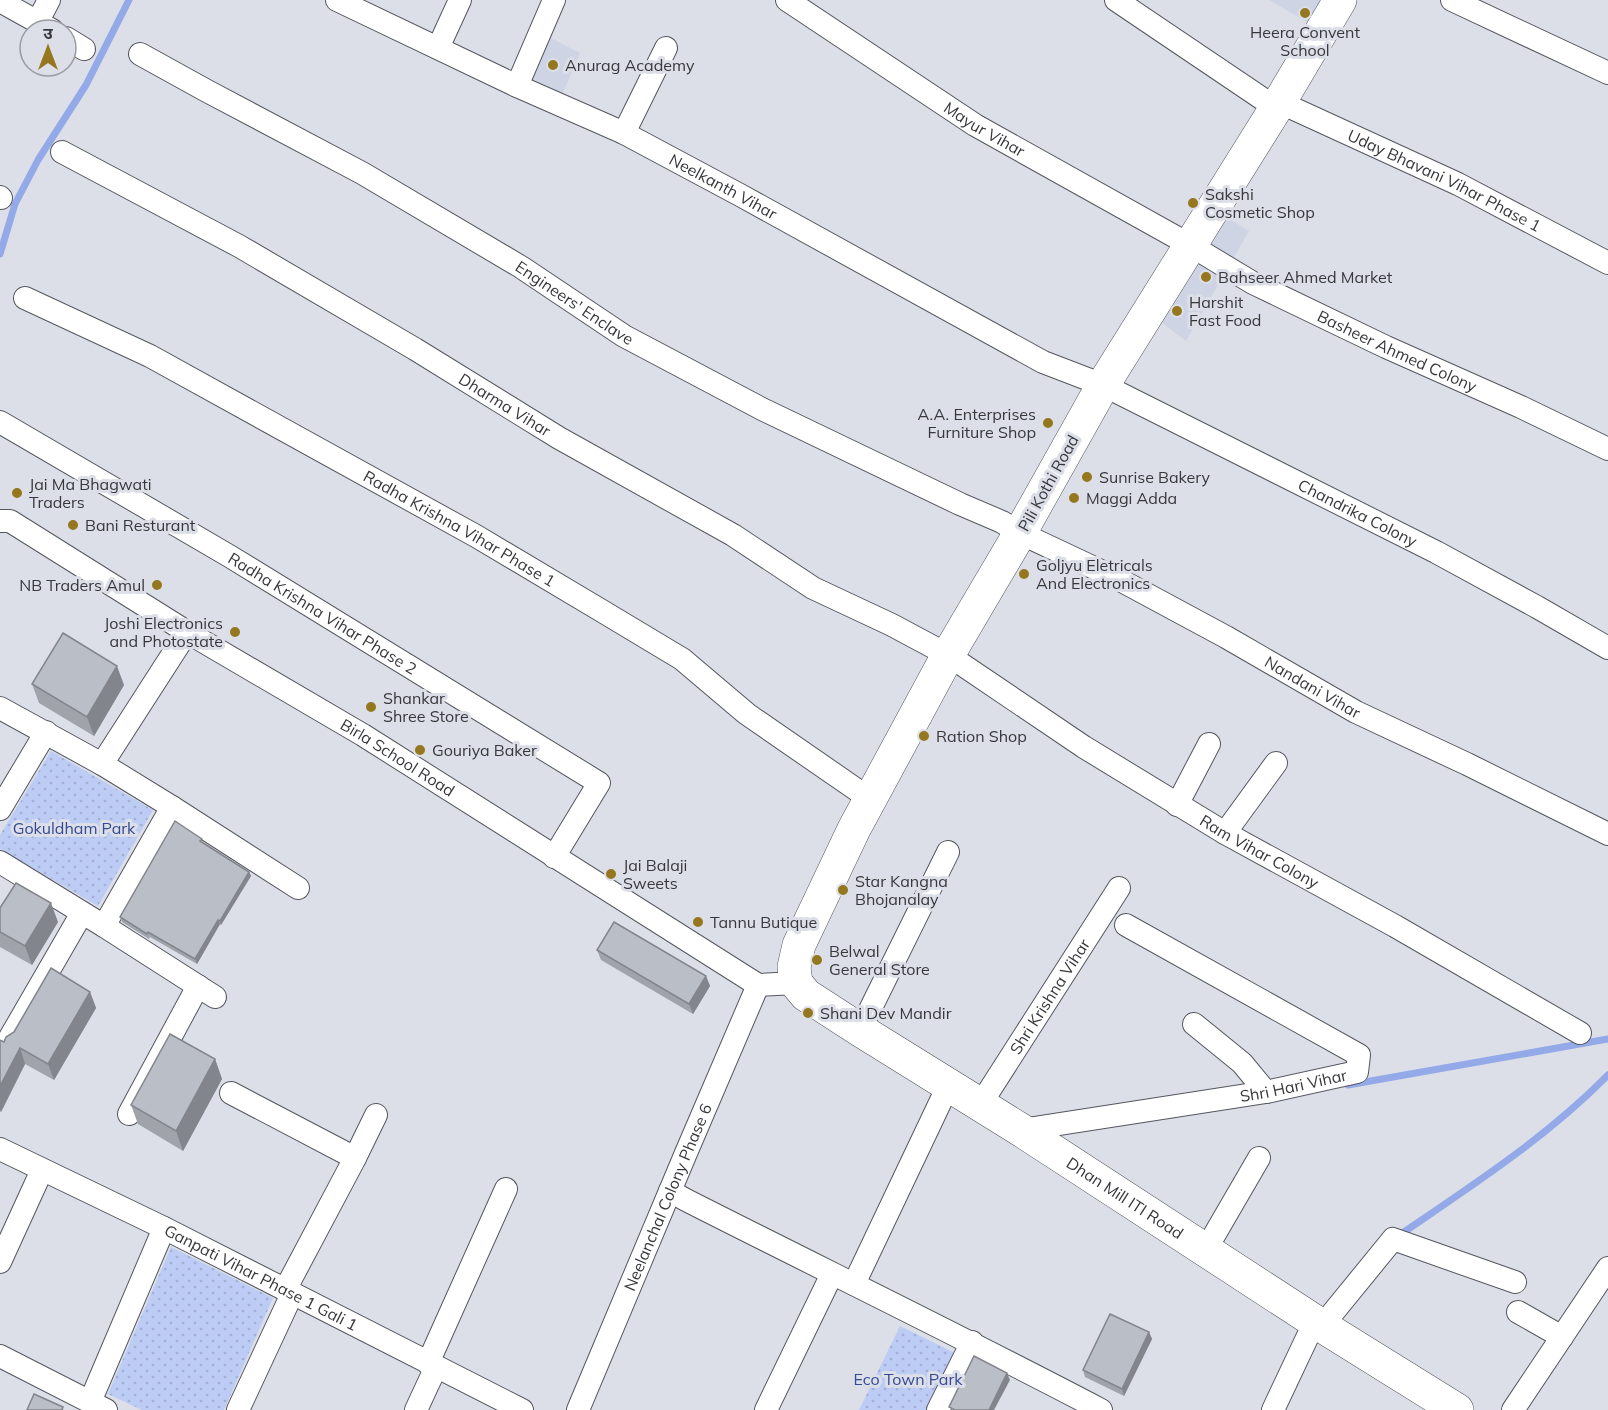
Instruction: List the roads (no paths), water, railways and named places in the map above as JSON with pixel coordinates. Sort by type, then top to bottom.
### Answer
[{"type":"street","points":[[46,18],[49,0]]},
{"type":"street","points":[[438,48],[460,0]]},
{"type":"street","points":[[517,86],[554,0]]},
{"type":"street","name":"Mayur Vihar","points":[[787,0],[975,124],[1190,245]]},
{"type":"street","name":"Uday Bhavani Vihar Phase 1","points":[[1116,0],[1277,105],[1458,184],[1608,263]]},
{"type":"street","name":"Pili Kothi Road","points":[[796,983],[794,967],[799,945],[854,829],[948,655],[1103,385],[1340,0]]},
{"type":"street","points":[[1452,0],[1608,73]]},
{"type":"street","points":[[0,1],[31,18]]},
{"type":"street","name":"Neelkanth Vihar","points":[[342,1],[517,86],[624,133],[1043,362],[1103,385]]},
{"type":"street","points":[[624,133],[666,48]]},
{"type":"street","name":"Engineers' Enclave","points":[[140,54],[362,173],[521,267],[624,336],[762,409],[1002,522],[1020,533]]},
{"type":"street","name":"Dharma Vihar","points":[[62,152],[258,257],[416,349],[559,438],[733,535],[813,588],[892,625],[948,655]]},
{"type":"street","name":"Basheer Ahmed Colony","points":[[1190,245],[1253,283],[1608,449]]},
{"type":"street","name":"Radha Krishna Vihar Phase 1","points":[[25,298],[150,356],[476,536],[682,659],[747,714],[870,799]]},
{"type":"street","name":"Chandrika Colony","points":[[1103,385],[1436,552],[1608,648]]},
{"type":"street","name":"Radha Krishna Vihar Phase 2","points":[[0,422],[231,557],[599,783],[554,857]]},
{"type":"street","name":"Birla School Road","points":[[0,521],[10,521],[187,632],[363,735],[758,985]]},
{"type":"street","name":"Nandani Vihar","points":[[1020,533],[1132,586],[1356,712],[1608,834]]},
{"type":"street","points":[[102,764],[187,632]]},
{"type":"street","name":"Ram Vihar Colony","points":[[948,655],[1084,747],[1225,834],[1395,926],[1580,1033]]},
{"type":"street","points":[[0,708],[102,764],[298,888]]},
{"type":"street","points":[[0,809],[46,732]]},
{"type":"street","points":[[1177,805],[1209,744]]},
{"type":"street","points":[[1225,834],[1276,763]]},
{"type":"street","points":[[104,926],[172,807]]},
{"type":"street","points":[[860,1030],[948,852]]},
{"type":"street","points":[[0,862],[207,992],[129,1114]]},
{"type":"street","name":"Shri Krishna Vihar","points":[[980,1105],[1119,888]]},
{"type":"street","points":[[8,1041],[82,913]]},
{"type":"street","name":"Shri Hari Vihar","points":[[1021,1130],[1266,1092],[1357,1072],[1359,1055],[1126,925]]},
{"type":"street","points":[[758,985],[796,983]]},
{"type":"street","name":"Dhan Mill ITI Road","points":[[796,983],[806,995],[1021,1130],[1445,1407]]},
{"type":"street","name":"Neelanchal Colony Phase 6","points":[[578,1410],[758,985]]},
{"type":"street","points":[[1194,1024],[1242,1063],[1266,1092]]},
{"type":"street","points":[[854,1284],[948,1086]]},
{"type":"street","points":[[231,1093],[354,1158]]},
{"type":"street","points":[[238,1410],[288,1292],[376,1115]]},
{"type":"street","name":"Ganpati Vihar Phase 1 Gali 1","points":[[0,1149],[164,1228],[522,1410]]},
{"type":"street","points":[[1205,1251],[1259,1158]]},
{"type":"street","points":[[0,1262],[42,1170]]},
{"type":"street","points":[[416,1410],[432,1365],[506,1189]]},
{"type":"street","points":[[670,1191],[972,1342],[1101,1410]]},
{"type":"street","points":[[0,1356],[98,1406],[164,1228]]},
{"type":"street","points":[[1273,1410],[1319,1324],[1394,1239],[1515,1282]]},
{"type":"street","points":[[1513,1410],[1608,1268]]},
{"type":"street","points":[[766,1410],[832,1274]]},
{"type":"street","points":[[1518,1312],[1562,1337]]},
{"type":"street","points":[[938,1410],[972,1342]]},
{"type":"waterway","points":[[0,254],[15,204],[38,160],[86,85],[129,0]]},
{"type":"waterway","points":[[1348,1085],[1608,1039]]},
{"type":"waterway","points":[[1401,1234],[1535,1140],[1585,1098],[1608,1075]]},
{"type":"place","name":"Heera Convent School","points":[[1305,13]]},
{"type":"place","name":"Anurag Academy","points":[[553,65]]},
{"type":"place","name":"Sakshi Cosmetic Shop","points":[[1193,203]]},
{"type":"place","name":"Bahseer Ahmed Market","points":[[1206,277]]},
{"type":"place","name":"Harshit Fast Food","points":[[1177,311]]},
{"type":"place","name":"A.A. Enterprises Furniture Shop","points":[[1048,423]]},
{"type":"place","name":"Sunrise Bakery","points":[[1087,477]]},
{"type":"place","name":"Jai Ma Bhagwati Traders","points":[[17,493]]},
{"type":"place","name":"Maggi Adda","points":[[1074,498]]},
{"type":"place","name":"Bani Resturant","points":[[73,525]]},
{"type":"place","name":"Goljyu Eletricals And Electronics","points":[[1024,574]]},
{"type":"place","name":"NB Traders Amul","points":[[157,585]]},
{"type":"place","name":"Joshi Electronics and Photostate","points":[[235,632]]},
{"type":"place","name":"Shankar Shree Store","points":[[371,707]]},
{"type":"place","name":"Ration Shop","points":[[924,736]]},
{"type":"place","name":"Gouriya Baker","points":[[420,750]]},
{"type":"place","name":"Jai Balaji Sweets","points":[[611,874]]},
{"type":"place","name":"Star Kangna Bhojanalay","points":[[843,890]]},
{"type":"place","name":"Tannu Butique","points":[[698,922]]},
{"type":"place","name":"Belwal General Store","points":[[817,960]]},
{"type":"place","name":"Shani Dev Mandir","points":[[808,1013]]},
{"type":"park label","name":"Gokuldham Park","points":[[74,828]]},
{"type":"park label","name":"Eco Town Park","points":[[908,1379]]}]
